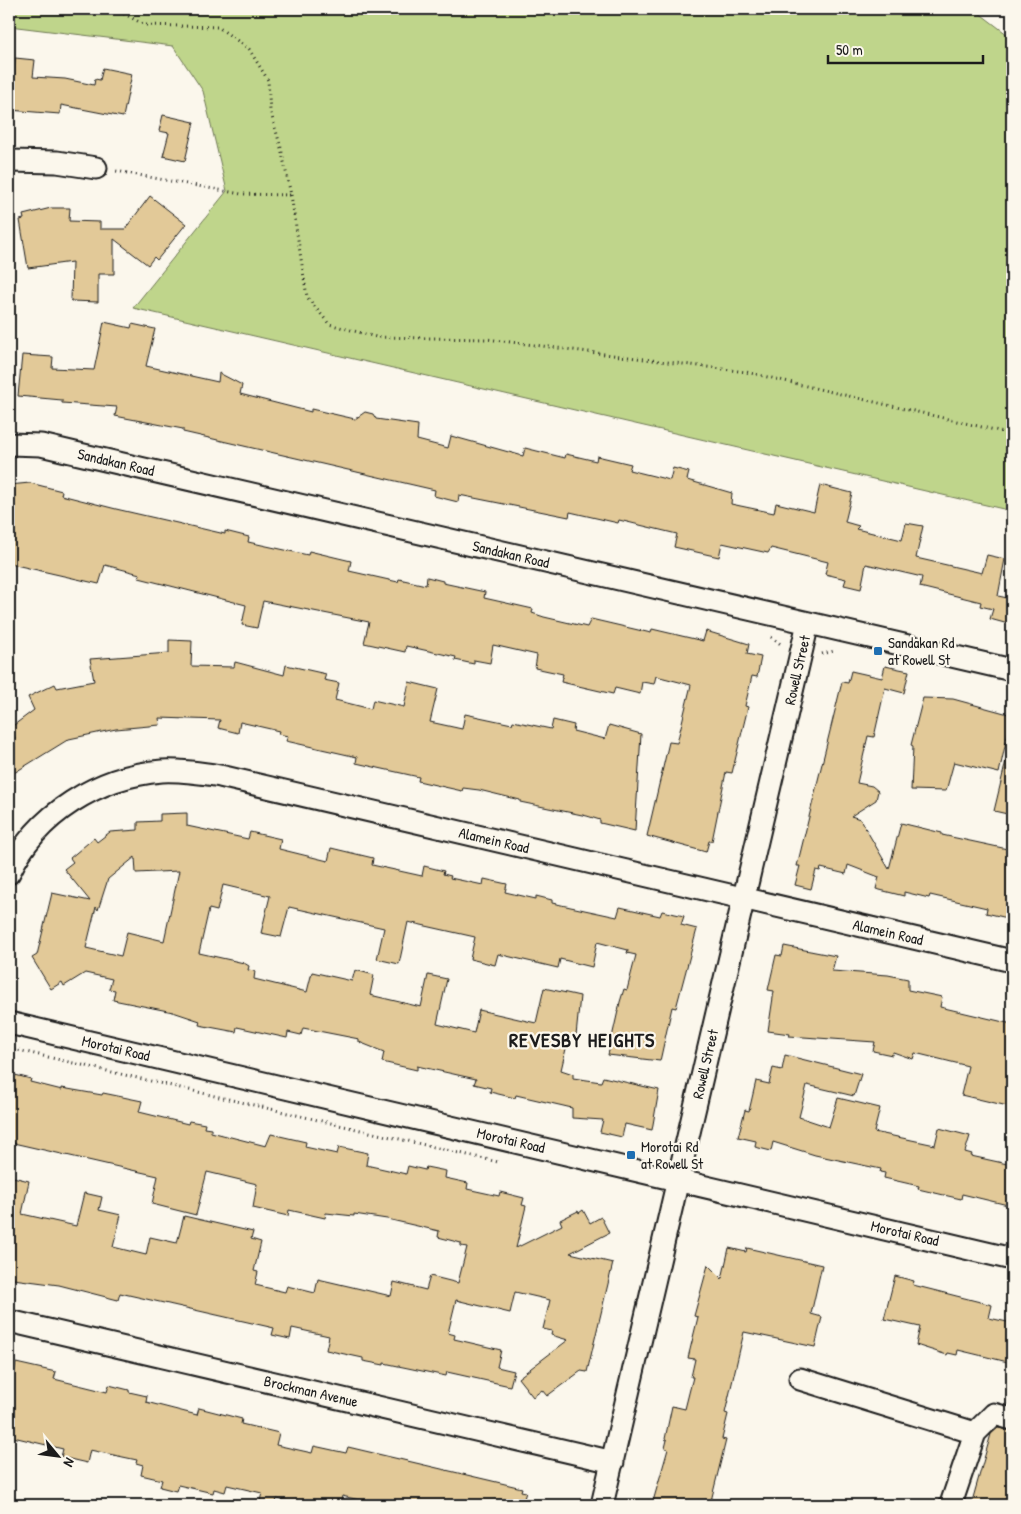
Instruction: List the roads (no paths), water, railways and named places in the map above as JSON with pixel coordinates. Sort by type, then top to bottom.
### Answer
[{"type":"street","points":[[9,161],[57,162],[96,168]]},
{"type":"street","name":"Sandakan Road","points":[[9,444],[41,445],[1012,670]]},
{"type":"street","name":"Rowell Street","points":[[602,1505],[808,623]]},
{"type":"street","name":"Alamein Road","points":[[9,873],[28,841],[46,822],[72,801],[100,786],[134,775],[163,771],[192,771],[1012,961]]},
{"type":"street","name":"Morotai Road","points":[[9,1023],[679,1179],[1012,1259]]},
{"type":"street","name":"Brockman Avenue","points":[[9,1321],[613,1462]]},
{"type":"street","points":[[800,1379],[975,1433]]},
{"type":"street","points":[[954,1505],[951,1504],[975,1433],[994,1414],[1012,1419]]},
{"type":"place","name":"Sandakan Rd at Rowell St","points":[[878,651]]},
{"type":"place","name":"Morotai Rd at Rowell St","points":[[631,1155]]},
{"type":"district","name":"REVESBY HEIGHTS","points":[[582,1039]]}]
